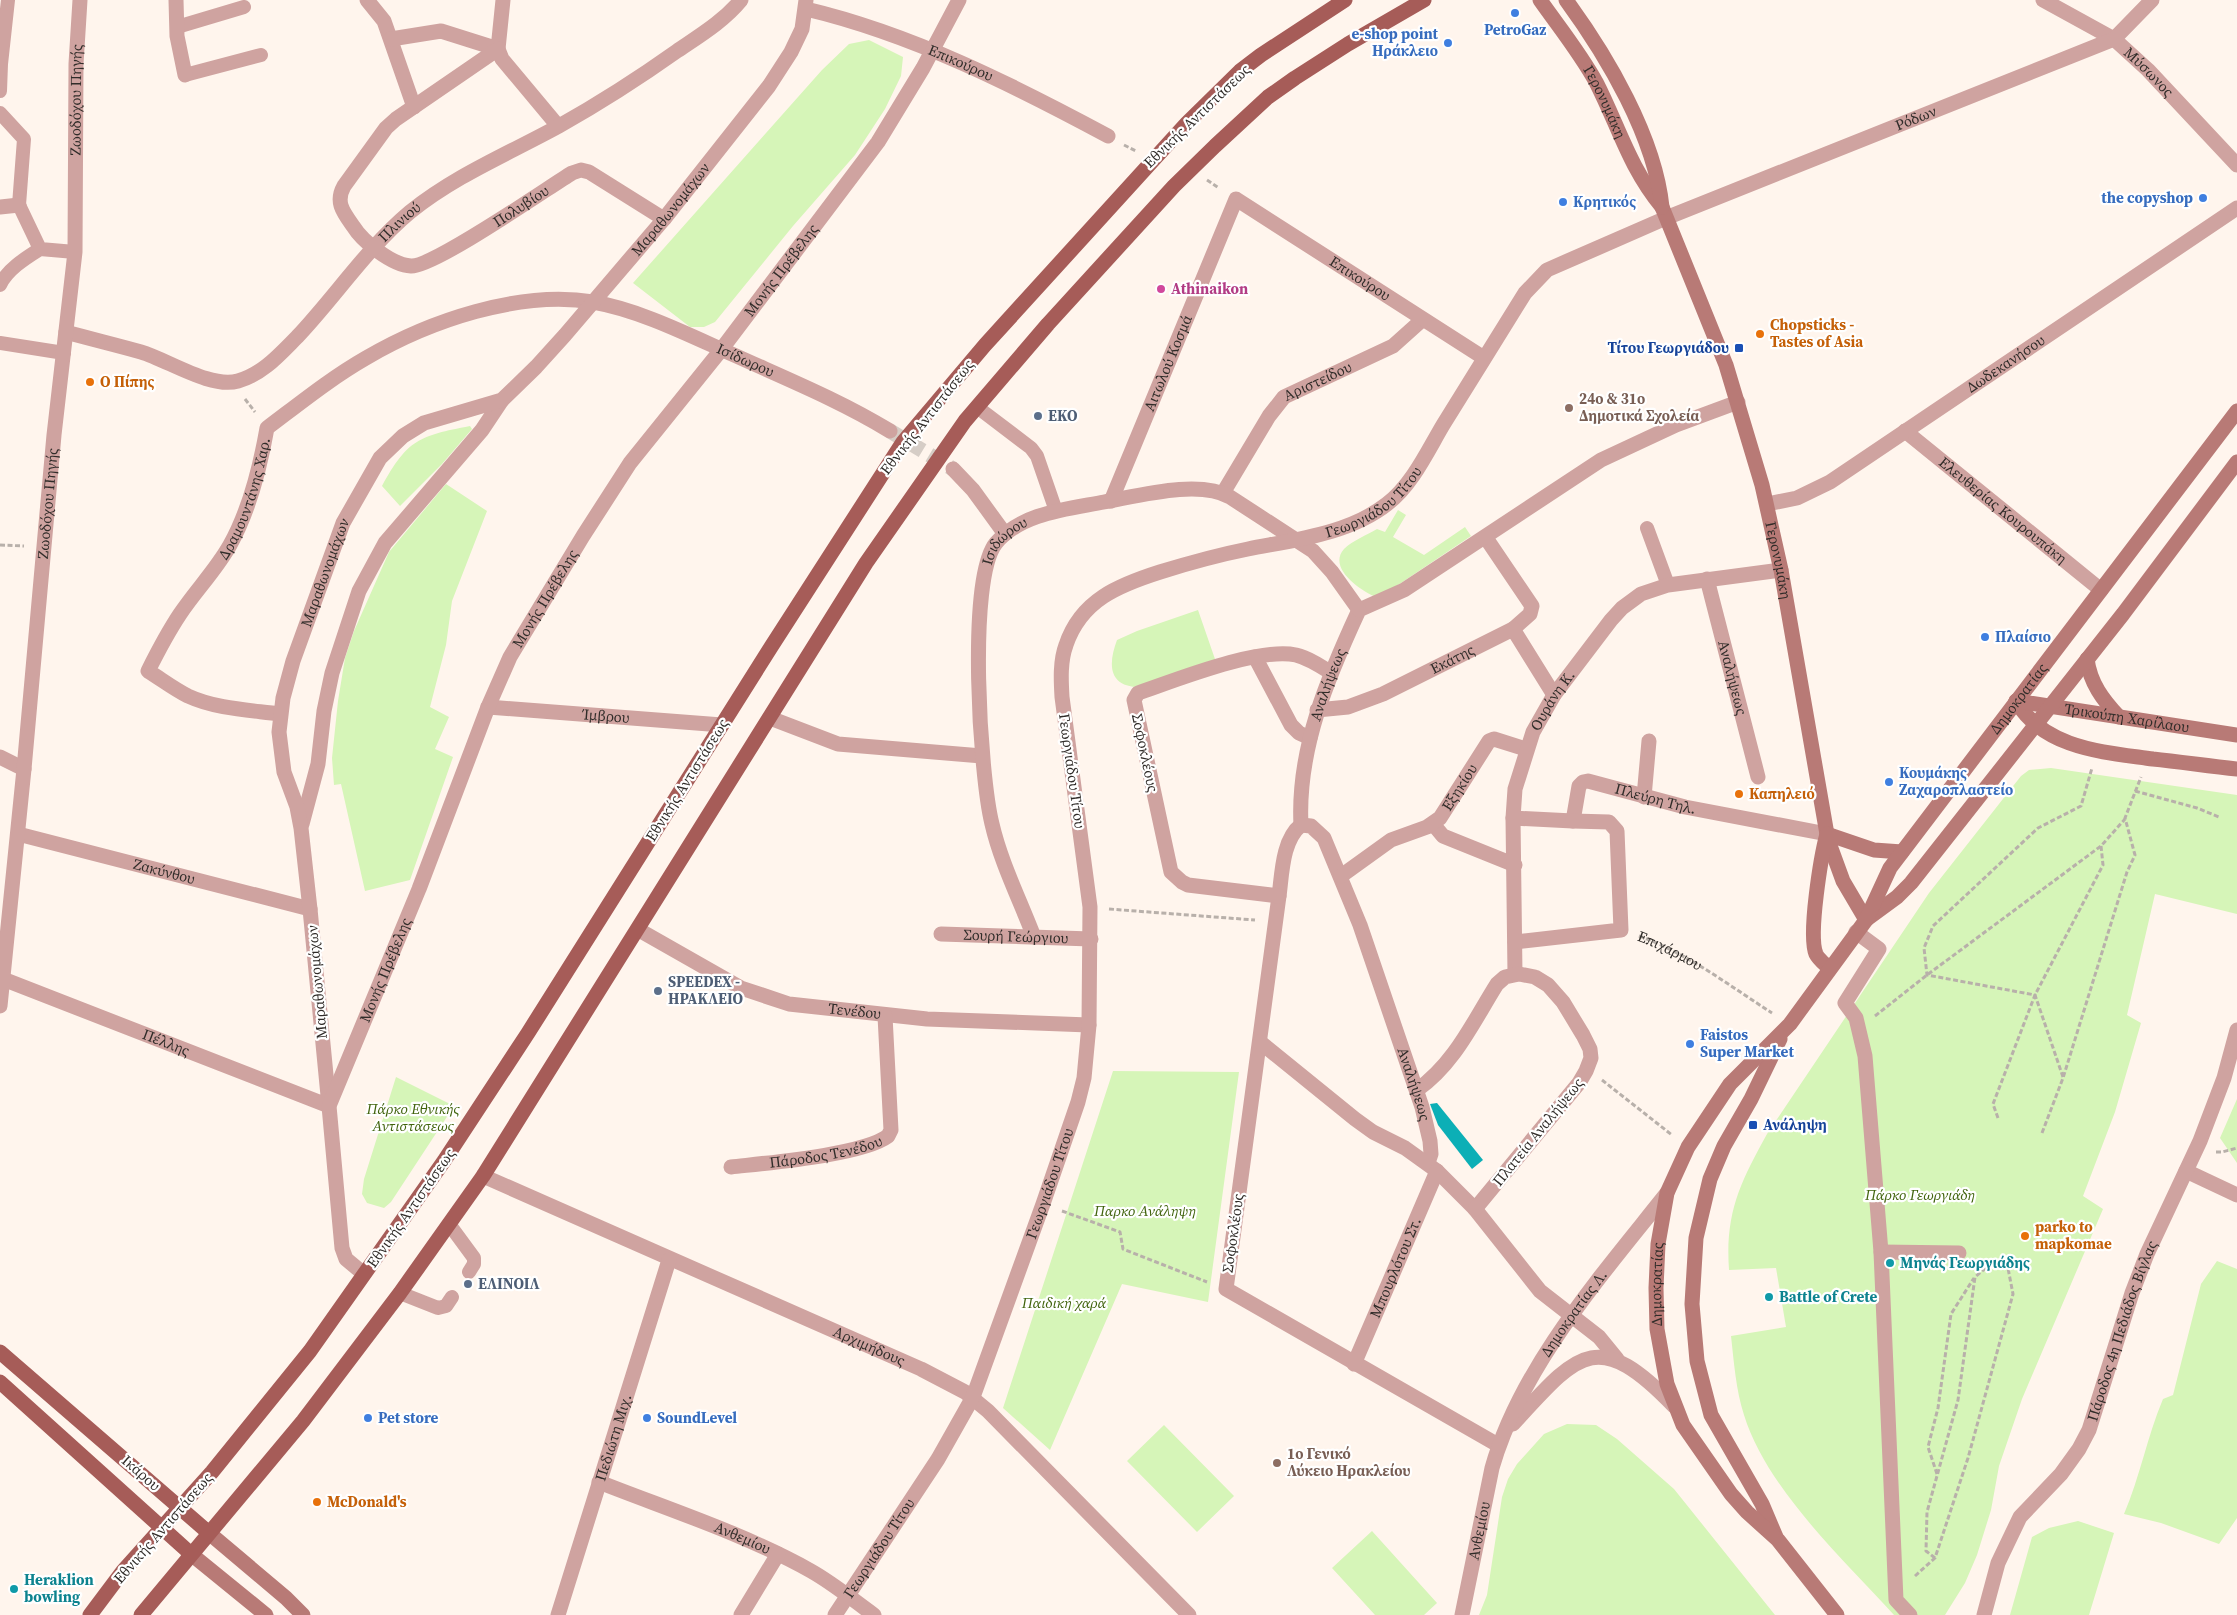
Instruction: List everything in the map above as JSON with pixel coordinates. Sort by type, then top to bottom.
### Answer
[{"type":"main road","name":"Εθνικής Αντιστάσεως","points":[[90,1615],[123,1571],[212,1472],[278,1392],[310,1351],[364,1274],[488,1094],[903,442],[985,345],[1152,159],[1240,72],[1303,26],[1345,0]]},
{"type":"main road","points":[[141,1615],[209,1532],[265,1469],[303,1421],[450,1224],[483,1176],[638,930],[866,563],[956,433],[1048,324],[1190,169],[1254,109],[1287,83],[1348,44],[1424,0]]},
{"type":"main road","name":"Γερονυμάκη","points":[[1540,0],[1586,66],[1604,99],[1631,163],[1664,213]]},
{"type":"main road","name":"Γερονυμάκη","points":[[1566,0],[1601,52],[1649,149],[1658,176],[1664,213],[1726,365],[1767,504],[1781,570],[1826,834],[1843,881],[1866,920]]},
{"type":"main road","name":"Δημοκρατίας","points":[[1866,920],[1880,887],[1902,852],[2237,411]]},
{"type":"main road","name":"Δημοκρατίας","points":[[1837,1615],[1778,1540],[1730,1494],[1694,1442],[1674,1406],[1662,1367],[1656,1312],[1658,1244],[1667,1193],[1688,1147],[1730,1084],[1787,1026],[1866,920],[1897,898],[1910,883],[2087,659],[2237,462]]},
{"type":"main road","points":[[2087,659],[2089,670],[2097,689],[2119,717]]},
{"type":"main road","name":"Τρικούπη Χαρίλαου","points":[[2016,701],[2237,735]]},
{"type":"main road","name":"Τρικούπη Χαρίλαου","points":[[2016,701],[2035,724],[2061,740],[2096,751],[2237,769]]},
{"type":"main road","points":[[1829,968],[1817,956],[1814,938],[1819,875],[1826,834],[1874,850],[1902,852]]},
{"type":"main road","name":"Δημοκρατίας","points":[[1778,1540],[1762,1504],[1716,1426],[1706,1400],[1697,1361],[1692,1282],[1696,1238],[1710,1179],[1724,1146],[1751,1099],[1787,1026]]},
{"type":"main road","name":"Ικάρου","points":[[0,1352],[286,1598],[303,1615]]},
{"type":"main road","name":"Ικάρου","points":[[0,1382],[191,1554],[266,1615]]},
{"type":"street","name":"Ζωοδόχου Πηγής","points":[[0,1006],[18,834],[54,435],[76,252],[76,64],[80,0]]},
{"type":"street","points":[[176,0],[178,48],[185,75]]},
{"type":"street","points":[[367,0],[384,21],[414,108]]},
{"type":"street","points":[[502,0],[498,49],[502,59],[558,126]]},
{"type":"street","name":"Πλινιού","points":[[231,382],[246,378],[273,361],[319,313],[374,248],[409,213],[446,186],[558,126],[668,58],[716,23],[741,0]]},
{"type":"street","name":"Μονής Πρέβελης","points":[[364,1274],[346,1259],[342,1248],[329,1106],[419,889],[488,707],[518,643],[614,487],[630,463],[721,350],[878,142],[904,102],[959,0]]},
{"type":"street","name":"Μύσωνος","points":[[2043,0],[2114,39],[2148,70],[2237,165]]},
{"type":"street","name":"Ρόδων","points":[[1664,213],[2114,39],[2152,0]]},
{"type":"street","name":"Επικούρου","points":[[806,5],[932,51],[1002,82],[1108,136]]},
{"type":"street","name":"Μαραθωνομάχων","points":[[301,828],[318,764],[324,711],[332,673],[359,591],[385,543],[482,430],[502,400],[536,367],[664,219],[781,69],[802,29],[806,5]]},
{"type":"street","points":[[391,39],[441,31],[498,49]]},
{"type":"street","points":[[374,248],[355,230],[339,203],[340,193],[386,128],[498,49]]},
{"type":"street","name":"Πολυβίου","points":[[374,248],[398,262],[411,266],[421,264],[450,250],[572,173],[582,170],[589,172],[664,219]]},
{"type":"street","name":"Επικούρου","points":[[1236,199],[1484,358]]},
{"type":"street","name":"Αιτωλού Κοσμά","points":[[1111,501],[1236,199]]},
{"type":"street","points":[[0,207],[20,205]]},
{"type":"street","name":"Δωδεκανήσου","points":[[1767,504],[1797,498],[1816,490],[2237,208]]},
{"type":"street","name":"Γεωργιάδου Τίτου","points":[[835,1615],[938,1458],[973,1398],[1078,1102],[1087,1063],[1091,939],[1090,907],[1062,697],[1062,660],[1065,646],[1074,626],[1097,599],[1133,581],[1218,555],[1297,540],[1357,521],[1376,511],[1394,498],[1410,478],[1525,293],[1547,270],[1664,213]]},
{"type":"street","name":"Δραμουντάνης Χαρ.","points":[[280,714],[231,708],[187,696],[148,671],[169,630],[222,558],[236,533],[247,507],[262,455],[267,428],[364,359],[438,324],[482,310],[533,301],[570,300],[593,302]]},
{"type":"street","name":"Ισίδωρου","points":[[593,302],[636,314],[721,350],[853,409],[890,431]]},
{"type":"street","name":"Αριστείδου","points":[[1223,493],[1269,416],[1284,397],[1392,346],[1422,320]]},
{"type":"street","points":[[66,332],[144,353],[203,376],[231,382]]},
{"type":"street","name":"Μαραθωνομάχων","points":[[329,1106],[301,828],[297,807],[284,772],[280,752],[280,714],[293,661],[336,540],[380,458],[403,436],[424,423],[502,400]]},
{"type":"street","points":[[1359,610],[1404,590],[1486,538],[1544,496],[1608,456],[1676,425],[1738,402]]},
{"type":"street","name":"Ελευθερίας Κουρουπάκη","points":[[1905,431],[2101,590]]},
{"type":"street","points":[[953,469],[973,490],[1005,534]]},
{"type":"street","name":"Ισιδώρου","points":[[1034,938],[995,837],[987,798],[982,756],[981,600],[987,561],[996,544],[1005,534],[1021,524],[1056,511],[1196,488],[1223,493],[1297,540],[1323,560],[1359,610]]},
{"type":"street","name":"Εκάτης","points":[[1317,710],[1348,707],[1383,694],[1513,629],[1530,614],[1532,606],[1486,538]]},
{"type":"street","name":"Ουράνη Κ.","points":[[1515,974],[1513,818],[1515,789],[1526,749],[1533,732],[1554,695],[1598,634],[1622,608],[1641,594],[1668,585],[1781,570]]},
{"type":"street","name":"Αναλήψεως","points":[[1707,579],[1758,777]]},
{"type":"street","name":"Αναλήψεως","points":[[1359,610],[1330,672],[1317,710],[1310,738],[1301,799],[1301,825],[1311,826],[1324,838],[1341,876],[1417,1090],[1430,1141],[1432,1167]]},
{"type":"street","points":[[1513,629],[1554,695]]},
{"type":"street","name":"Σοφοκλέους","points":[[1279,896],[1188,885],[1171,872],[1134,700],[1138,693],[1255,657],[1294,655],[1309,659],[1330,672]]},
{"type":"street","points":[[1255,657],[1291,725],[1299,733],[1310,738]]},
{"type":"street","name":"Ίμβρου","points":[[488,707],[722,725]]},
{"type":"street","points":[[770,718],[820,738],[845,745],[982,756]]},
{"type":"street","name":"Εξηκίου","points":[[1341,876],[1391,840],[1433,824],[1445,812],[1489,741],[1494,739],[1526,749]]},
{"type":"street","points":[[1644,797],[1649,741]]},
{"type":"street","points":[[0,757],[24,769]]},
{"type":"street","name":"Πλεύρη Τηλ.","points":[[1573,821],[1579,786],[1583,782],[1588,781],[1685,807],[1826,834]]},
{"type":"street","points":[[1513,818],[1573,821]]},
{"type":"street","name":"Επιχάρμου","points":[[1573,821],[1609,822],[1617,831],[1621,930]]},
{"type":"street","points":[[1433,824],[1443,836],[1515,865]]},
{"type":"street","name":"Σοφοκλέους","points":[[1301,825],[1295,831],[1288,846],[1279,896],[1226,1289],[1354,1364],[1501,1440]]},
{"type":"street","name":"Ζακύνθου","points":[[18,834],[310,909]]},
{"type":"street","name":"Τενέδου","points":[[638,930],[726,980],[756,994],[805,1006],[885,1016],[1089,1026]]},
{"type":"street","points":[[1515,942],[1621,930]]},
{"type":"street","points":[[1856,932],[1879,949],[1845,1003],[1856,1018],[1864,1056],[1881,1252],[1896,1600],[1910,1615]]},
{"type":"street","name":"Σουρή Γεώργιου","points":[[941,934],[1091,939]]},
{"type":"street","points":[[1417,1090],[1432,1080],[1450,1059],[1497,984],[1505,977],[1515,974]]},
{"type":"street","name":"Πλατεία Αναλήψεως","points":[[1475,1209],[1553,1116],[1588,1068],[1591,1058],[1590,1048],[1557,994],[1542,980],[1528,975],[1515,974]]},
{"type":"street","name":"Πέλλης","points":[[3,979],[329,1106]]},
{"type":"street","name":"Πάροδος Τενέδου","points":[[731,1167],[838,1152],[870,1144],[888,1136],[891,1130],[885,1016]]},
{"type":"street","name":"Πάροδος 4η Πεδιάδος Βίγλας","points":[[1984,1615],[1998,1562],[2020,1517],[2061,1474],[2079,1449],[2089,1430],[2132,1293],[2147,1254],[2200,1140],[2235,1052],[2237,1030]]},
{"type":"street","points":[[1260,1042],[1355,1120],[1432,1167],[1475,1209],[1540,1291],[1603,1341],[1617,1359],[1647,1379],[1674,1406]]},
{"type":"street","name":"Μπουρλότου Στ.","points":[[1354,1364],[1432,1167]]},
{"type":"street","points":[[2186,1171],[2237,1195]]},
{"type":"street","name":"Αρχιμήδους","points":[[483,1176],[669,1260],[921,1369],[953,1385],[973,1398],[1001,1423],[1189,1615]]},
{"type":"street","name":"Δημοκρατίας Λ.","points":[[1501,1440],[1535,1371],[1572,1317],[1667,1193]]},
{"type":"street","points":[[1881,1252],[1959,1253]]},
{"type":"street","name":"Πεδιώτη Μιχ.","points":[[558,1615],[669,1260]]},
{"type":"street","points":[[1501,1440],[1543,1391],[1573,1366],[1583,1360],[1596,1356],[1617,1359]]},
{"type":"street","name":"Ανθεμίου","points":[[1462,1615],[1501,1440]]},
{"type":"street","name":"Ανθεμίου","points":[[599,1482],[746,1539],[778,1554],[811,1571],[848,1595],[874,1615]]},
{"type":"street","points":[[741,1615],[778,1554]]},
{"type":"lane","points":[[0,91],[0,64],[8,0]]},
{"type":"lane","points":[[177,27],[244,7]]},
{"type":"lane","points":[[185,75],[261,55]]},
{"type":"lane","points":[[0,113],[24,139],[20,205],[40,249]]},
{"type":"lane","points":[[1,279],[19,263],[40,249],[76,252]]},
{"type":"lane","points":[[0,343],[64,352]]},
{"type":"lane","points":[[977,408],[1031,448],[1037,456],[1056,511]]},
{"type":"lane","points":[[1647,528],[1668,585]]},
{"type":"lane","points":[[450,1224],[474,1258],[474,1264],[469,1272]]},
{"type":"lane","points":[[400,1293],[438,1308],[446,1306],[452,1297]]},
{"type":"path","points":[[1108,136],[1152,159]]},
{"type":"path","points":[[1190,169],[1236,199]]},
{"type":"path","points":[[231,382],[267,428]]},
{"type":"path","points":[[1927,975],[1924,948],[1934,926],[2038,828],[2081,806],[2096,751]]},
{"type":"path","points":[[1859,1029],[1927,975],[2100,846],[2125,818],[2149,758]]},
{"type":"path","points":[[2135,791],[2197,808],[2219,817]]},
{"type":"path","points":[[2042,1133],[2063,1078],[2127,872],[2135,855],[2125,818]]},
{"type":"path","points":[[1998,1118],[1993,1104],[2035,995],[2103,865],[2100,846]]},
{"type":"path","points":[[1090,907],[1263,920]]},
{"type":"path","name":"Επιχάρμου","points":[[1621,930],[1658,943],[1787,1026]]},
{"type":"path","points":[[1927,975],[2035,995]]},
{"type":"path","points":[[2035,995],[2063,1078]]},
{"type":"path","points":[[1588,1068],[1688,1147]]},
{"type":"path","points":[[1043,1204],[1120,1232],[1123,1249],[1226,1289]]},
{"type":"path","points":[[1937,1474],[1928,1447],[1938,1408],[1951,1314],[1975,1277],[1993,1262]]},
{"type":"path","points":[[1896,1593],[1935,1558],[1968,1458],[2012,1294],[2007,1264]]},
{"type":"path","points":[[1935,1558],[1926,1551],[1927,1512],[1958,1400],[1975,1277]]},
{"type":"green space","points":[[869,40],[903,57],[901,76],[885,109],[855,155],[793,226],[715,322],[704,327],[690,327],[633,283],[822,70],[849,44]]},
{"type":"green space","points":[[470,426],[472,429],[442,464],[400,506],[382,486],[400,458],[417,442],[438,433]]},
{"type":"green space","points":[[446,484],[487,511],[452,601],[446,645],[430,707],[449,717],[435,749],[453,757],[410,880],[365,891],[341,784],[334,785],[332,758],[345,658],[354,631],[389,552]]},
{"type":"green space","points":[[1398,510],[1406,515],[1393,537],[1424,555],[1465,527],[1471,536],[1392,589],[1376,597],[1362,590],[1348,578],[1340,564],[1340,556],[1344,549],[1360,538],[1377,529],[1385,532]]},
{"type":"green space","points":[[1198,610],[1216,662],[1140,687],[1129,686],[1116,678],[1113,672],[1112,657],[1117,640]]},
{"type":"green space","name":"Πάρκο Γεωργιάδη","points":[[2051,768],[2237,795],[2237,914],[2155,894],[2127,1015],[2141,1023],[2115,1112],[2083,1196],[2103,1209],[2022,1399],[1999,1466],[1991,1510],[1977,1555],[1965,1583],[1945,1615],[1894,1615],[1809,1522],[1770,1470],[1755,1443],[1739,1396],[1731,1336],[1786,1327],[1776,1268],[1729,1270],[1728,1250],[1732,1215],[1742,1184],[1767,1134],[1929,893],[2021,776],[2029,770]]},
{"type":"green space","name":"Παρκο Ανάληψη","points":[[1113,1071],[1239,1072],[1208,1302],[1122,1284],[1050,1450],[1003,1408]]},
{"type":"green space","name":"Πάρκο Εθνικής Αντιστάσεως","points":[[396,1077],[454,1106],[391,1202],[384,1208],[367,1203],[362,1194],[364,1179]]},
{"type":"green space","points":[[2237,1099],[2237,1163],[2220,1138]]},
{"type":"green space","points":[[2217,1261],[2237,1269],[2237,1518],[2219,1544],[2161,1523],[2124,1514],[2163,1399],[2173,1395],[2201,1284]]},
{"type":"green space","points":[[1567,1424],[1596,1425],[1617,1439],[1674,1489],[1775,1615],[1479,1615],[1487,1595],[1502,1497],[1508,1479],[1517,1464],[1544,1434]]},
{"type":"green space","points":[[1164,1425],[1234,1496],[1197,1532],[1127,1461]]},
{"type":"green space","points":[[2078,1521],[2114,1533],[2089,1615],[2010,1615],[2032,1537],[2049,1528]]},
{"type":"green space","points":[[1372,1531],[1437,1603],[1424,1615],[1375,1615],[1332,1568]]},
{"type":"water","points":[[1437,1103],[1483,1160],[1472,1169],[1438,1125],[1430,1104]]},
{"type":"tunnel","points":[[890,431],[953,469]]},
{"type":"place","name":"PetroGaz","points":[[1515,13]]},
{"type":"place","name":"e-shop point Ηράκλειο","points":[[1448,43]]},
{"type":"place","name":"the copyshop","points":[[2203,198]]},
{"type":"place","name":"Κρητικός","points":[[1563,202]]},
{"type":"place","name":"Athinaikon","points":[[1161,289]]},
{"type":"place","name":"Chopsticks - Tastes of Asia","points":[[1760,334]]},
{"type":"place","name":"Τίτου Γεωργιάδου","points":[[1739,348]]},
{"type":"place","name":"Ο Πίπης","points":[[90,382]]},
{"type":"place","name":"24ο & 31ο Δημοτικά Σχολεία","points":[[1569,408]]},
{"type":"place","name":"EKO","points":[[1038,416]]},
{"type":"place","name":"Πλαίσιο","points":[[1985,637]]},
{"type":"place","name":"Κουμάκης Ζαχαροπλαστείο","points":[[1889,782]]},
{"type":"place","name":"Καπηλειό","points":[[1739,794]]},
{"type":"place","name":"SPEEDEX - ΗΡΑΚΛΕΙΟ","points":[[658,991]]},
{"type":"place","name":"Faistos Super Market","points":[[1690,1044]]},
{"type":"place","name":"Ανάληψη","points":[[1753,1125]]},
{"type":"place","name":"parko to mapkomae","points":[[2025,1236]]},
{"type":"place","name":"Μηνάς Γεωργιάδης","points":[[1890,1263]]},
{"type":"place","name":"ΕΛΙΝΟΙΛ","points":[[468,1284]]},
{"type":"place","name":"Battle of Crete","points":[[1769,1297]]},
{"type":"place","name":"Pet store","points":[[368,1418]]},
{"type":"place","name":"SoundLevel","points":[[647,1418]]},
{"type":"place","name":"1ο Γενικό Λύκειο Ηρακλείου","points":[[1277,1463]]},
{"type":"place","name":"McDonald's","points":[[317,1502]]},
{"type":"place","name":"Heraklion bowling","points":[[14,1589]]},
{"type":"park label","name":"Παιδική χαρά","points":[[1064,1303]]}]
